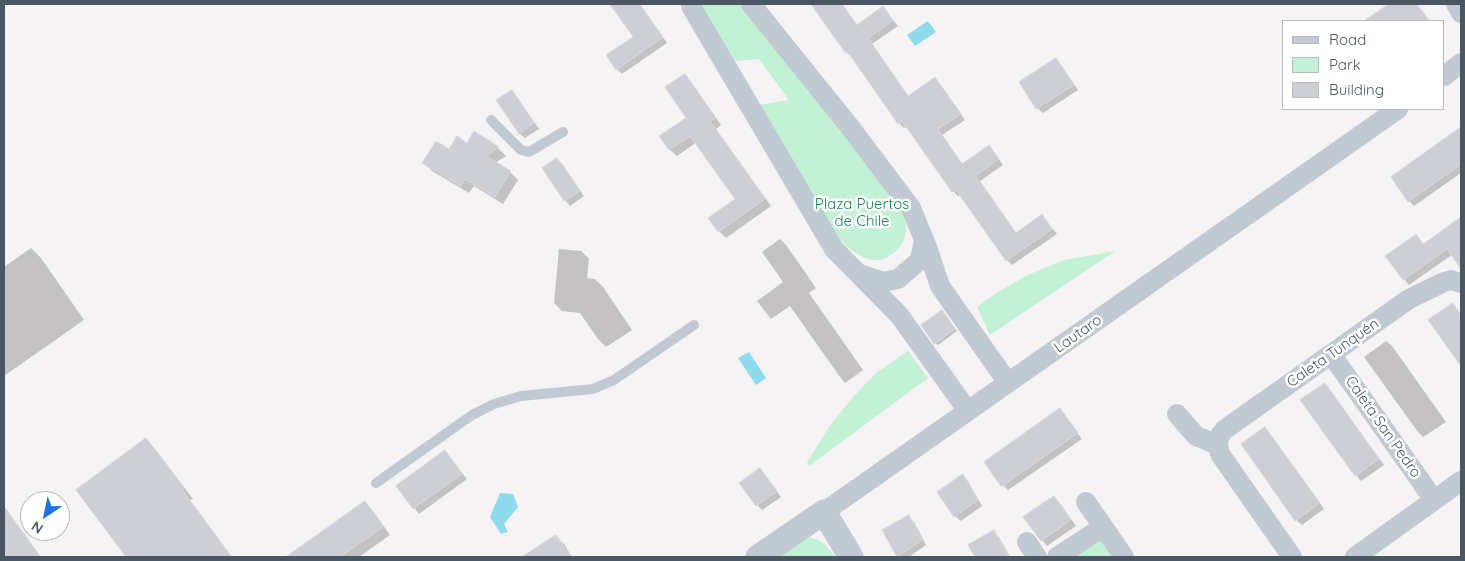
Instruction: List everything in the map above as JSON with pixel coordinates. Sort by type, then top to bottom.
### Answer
[{"type":"street","points":[[691,4],[834,249],[899,315],[968,412]]},
{"type":"street","points":[[751,4],[850,127],[911,208],[940,286],[1008,383]]},
{"type":"street","points":[[1456,4],[1461,13]]},
{"type":"street","points":[[1445,75],[1461,63]]},
{"type":"street","name":"Lautaro","points":[[758,557],[968,412],[1397,110]]},
{"type":"street","points":[[860,274],[882,282],[898,279],[920,260],[924,240]]},
{"type":"street","name":"Caleta Tunquén","points":[[1218,445],[1218,438],[1224,430],[1409,299],[1444,282],[1460,280]]},
{"type":"street","name":"Caleta San Pedro","points":[[1331,354],[1434,500]]},
{"type":"street","points":[[1177,414],[1196,436],[1218,445],[1220,454],[1292,557]]},
{"type":"street","points":[[1355,557],[1461,481]]},
{"type":"street","points":[[1086,502],[1124,557]]},
{"type":"street","points":[[824,512],[851,557]]},
{"type":"street","points":[[1058,557],[1103,526]]},
{"type":"lane","points":[[491,120],[521,150],[529,152],[562,132]]},
{"type":"lane","points":[[376,483],[472,415],[494,404],[521,396],[593,389],[614,380],[694,324]]},
{"type":"green space","name":"Plaza Puertos de Chile","points":[[699,4],[741,4],[897,200],[905,219],[906,232],[901,245],[888,257],[880,260],[871,260],[862,257],[833,232],[758,105],[789,100],[759,59],[733,61]]},
{"type":"green space","points":[[1115,251],[990,335],[977,307],[998,292],[1028,275],[1064,260]]},
{"type":"green space","points":[[908,351],[928,378],[809,466],[807,462],[831,424],[853,397],[876,373]]},
{"type":"green space","points":[[1106,531],[1124,557],[1062,557]]},
{"type":"green space","points":[[806,537],[824,543],[835,557],[772,557]]},
{"type":"water","points":[[928,21],[936,32],[915,46],[907,35]]},
{"type":"water","points":[[749,352],[766,378],[756,385],[738,358]]},
{"type":"water","points":[[500,493],[513,494],[518,507],[504,524],[508,532],[501,534],[490,517]]},
{"type":"building","points":[[610,4],[639,4],[663,37],[616,70],[606,55],[633,37]]},
{"type":"building","points":[[811,4],[842,4],[857,25],[883,6],[893,20],[868,38],[908,96],[935,77],[961,114],[938,129],[962,164],[989,145],[999,159],[975,176],[1016,233],[1042,214],[1052,229],[1006,261],[956,190],[952,192],[902,121],[898,124],[848,52],[846,53]]},
{"type":"building","points":[[1389,4],[1416,4],[1428,20],[1365,20]]},
{"type":"building","points":[[1056,58],[1074,85],[1036,109],[1019,82]]},
{"type":"building","points":[[685,74],[716,118],[710,121],[765,199],[718,232],[708,218],[735,199],[690,136],[669,150],[659,136],[686,118],[665,87]]},
{"type":"building","points":[[512,90],[534,123],[519,134],[496,100]]},
{"type":"building","points":[[1461,127],[1461,164],[1408,202],[1391,177]]},
{"type":"building","points":[[474,131],[499,147],[486,156],[511,171],[495,197],[465,179],[461,186],[422,163],[436,141],[449,149],[457,136],[467,143]]},
{"type":"building","points":[[557,158],[580,191],[564,201],[542,168]]},
{"type":"building","points":[[1461,217],[1461,269],[1447,249],[1403,280],[1385,256],[1416,234],[1423,244]]},
{"type":"building","points":[[1453,303],[1461,315],[1461,366],[1428,320]]},
{"type":"building","points":[[942,310],[955,329],[934,344],[921,325]]},
{"type":"building","points":[[1325,383],[1379,459],[1355,476],[1300,400]]},
{"type":"building","points":[[1060,408],[1078,433],[1002,486],[1000,485],[984,462]]},
{"type":"building","points":[[1265,427],[1320,503],[1295,521],[1241,444]]},
{"type":"building","points":[[146,438],[184,488],[182,490],[231,557],[126,557],[76,490]]},
{"type":"building","points":[[445,450],[462,474],[413,509],[396,486]]},
{"type":"building","points":[[760,468],[777,491],[756,506],[739,483]]},
{"type":"building","points":[[963,474],[978,500],[954,517],[937,492]]},
{"type":"building","points":[[1054,496],[1071,520],[1041,541],[1023,517]]},
{"type":"building","points":[[365,501],[383,527],[340,557],[286,557]]},
{"type":"building","points":[[4,508],[20,530],[20,541],[28,541],[40,557],[4,557]]},
{"type":"building","points":[[909,515],[922,540],[897,557],[882,530]]},
{"type":"building","points":[[994,530],[1009,557],[975,557],[968,545]]},
{"type":"building","points":[[556,535],[571,557],[522,557]]}]
